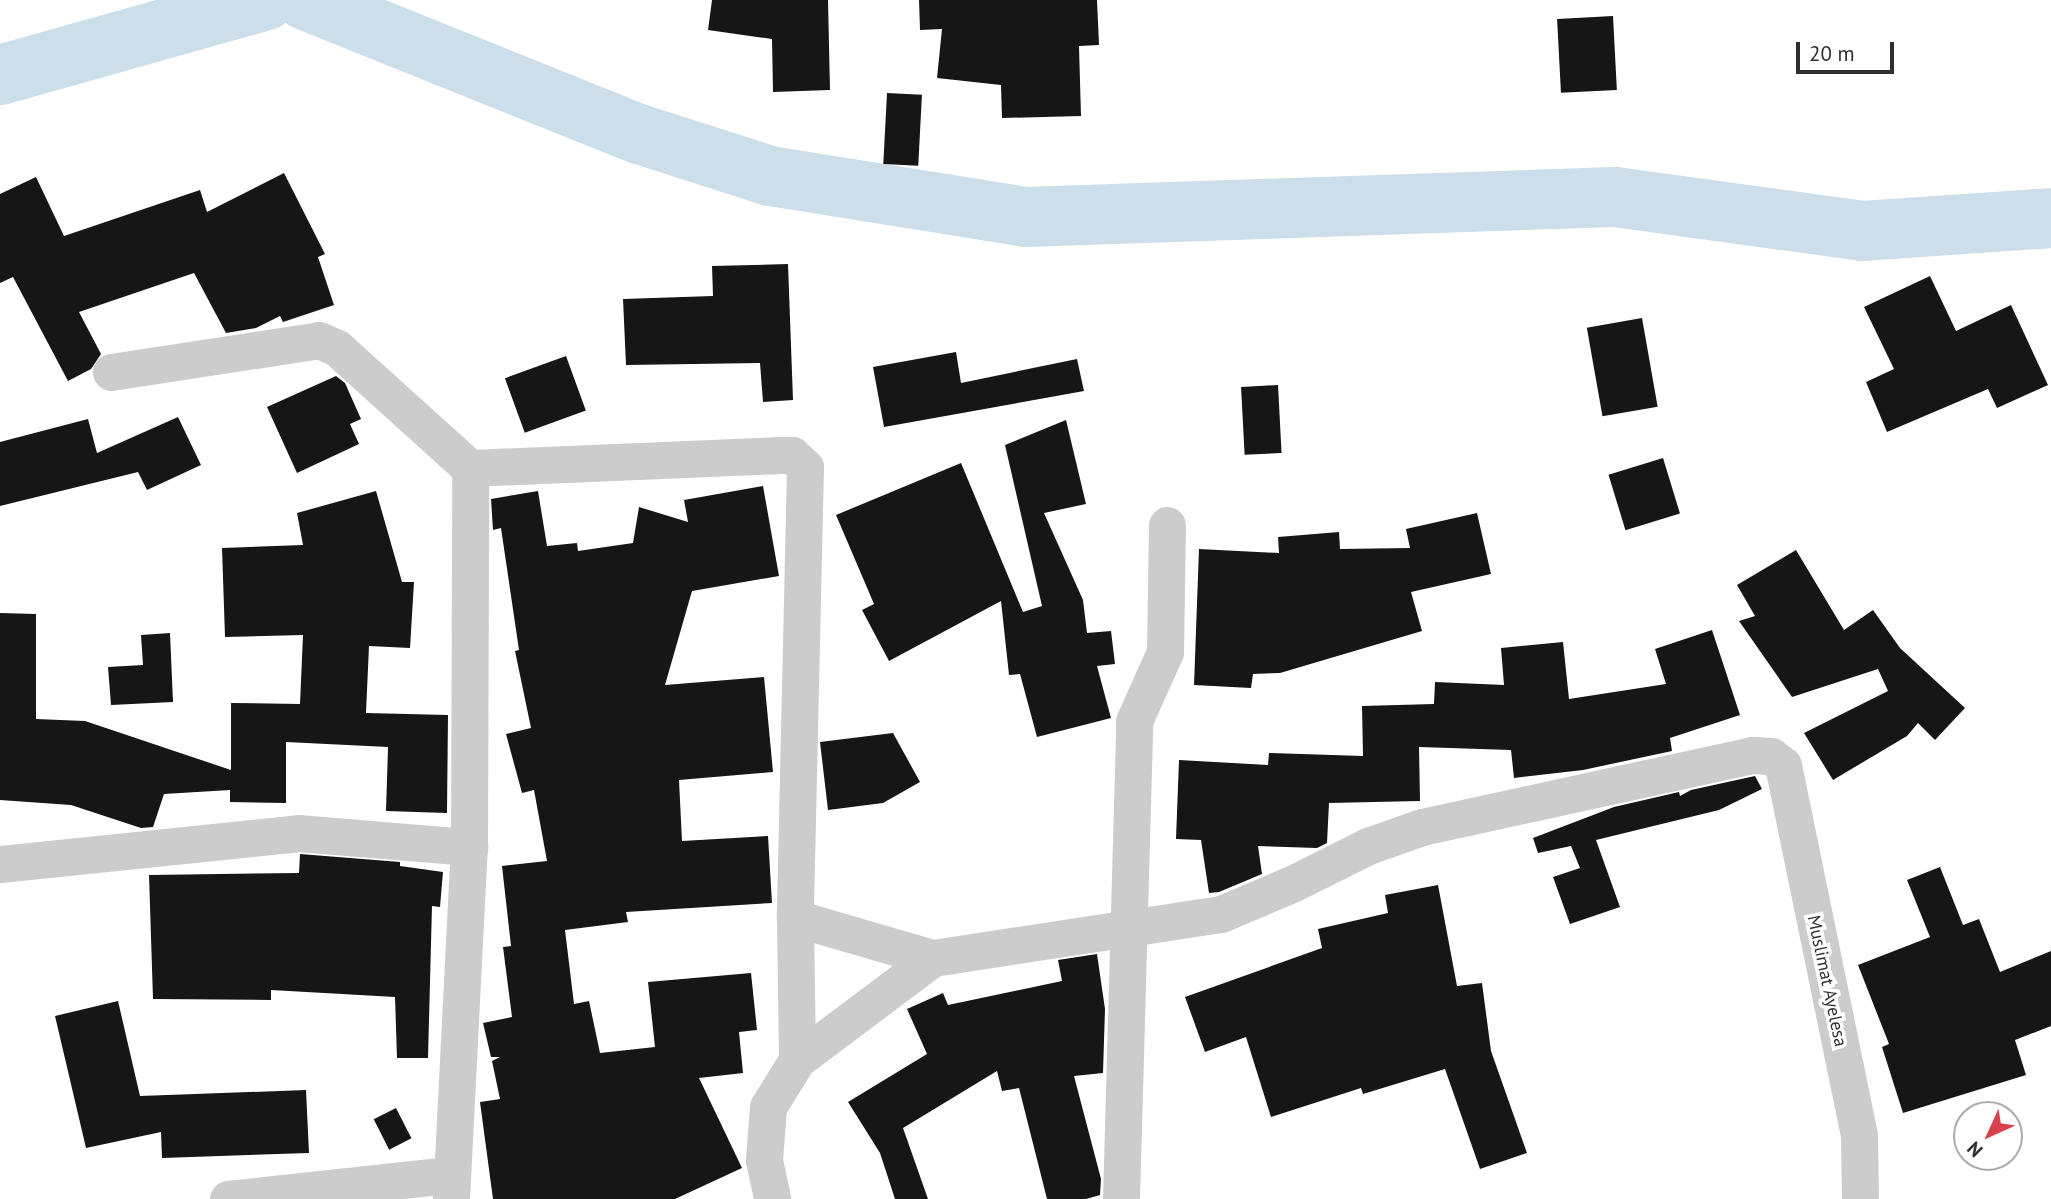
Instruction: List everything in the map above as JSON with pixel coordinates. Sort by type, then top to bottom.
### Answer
[{"type":"street","points":[[111,372],[319,340],[337,348],[470,468],[777,455],[792,455],[804,467],[795,918],[797,1060]]},
{"type":"street","points":[[228,1199],[451,1187],[468,848],[470,468]]},
{"type":"street","points":[[1121,1199],[1134,721],[1165,652],[1167,525]]},
{"type":"street","name":"Muslimat Ayelesa","points":[[1129,928],[1221,914],[1294,883],[1368,846],[1422,827],[1752,754],[1771,756],[1783,765],[1859,1136],[1860,1199]]},
{"type":"street","points":[[0,864],[299,833],[468,848]]},
{"type":"street","points":[[795,918],[933,958],[1129,928]]},
{"type":"street","points":[[772,1199],[764,1160],[768,1107],[797,1060],[933,958]]},
{"type":"building","points":[[712,0],[828,0],[830,90],[773,92],[772,39],[708,30]]},
{"type":"building","points":[[919,0],[1097,0],[1099,45],[1079,46],[1081,116],[1002,118],[1001,85],[937,78],[942,29],[920,30]]},
{"type":"building","points":[[1613,16],[1617,90],[1561,93],[1557,19]]},
{"type":"building","points":[[887,93],[922,95],[918,166],[883,164]]},
{"type":"building","points":[[284,173],[325,254],[318,257],[334,305],[283,322],[280,316],[256,328],[226,333],[194,273],[79,312],[101,354],[91,369],[68,381],[13,277],[0,283],[0,194],[36,177],[64,236],[200,190],[207,212]]},
{"type":"building","points":[[788,264],[793,400],[763,402],[760,363],[626,365],[623,299],[713,296],[712,266]]},
{"type":"building","points":[[1930,276],[1956,331],[2011,305],[2048,385],[1997,408],[1988,389],[1887,432],[1866,382],[1894,369],[1864,307]]},
{"type":"building","points":[[1642,318],[1658,407],[1602,416],[1587,328]]},
{"type":"building","points":[[956,352],[961,383],[1077,359],[1084,391],[884,427],[873,367]]},
{"type":"building","points":[[566,356],[586,411],[525,433],[505,378]]},
{"type":"building","points":[[336,376],[345,383],[361,419],[350,424],[359,444],[297,473],[267,407]]},
{"type":"building","points":[[1278,385],[1282,453],[1245,455],[1241,387]]},
{"type":"building","points":[[178,417],[201,465],[147,490],[138,472],[0,506],[0,442],[88,419],[97,453]]},
{"type":"building","points":[[1066,420],[1086,504],[1044,513],[1083,600],[1087,633],[1111,631],[1115,664],[1097,666],[1111,718],[1037,737],[1020,674],[1009,675],[1001,601],[889,661],[862,610],[874,604],[836,515],[961,463],[1023,612],[1042,606],[1005,445]]},
{"type":"building","points":[[1663,458],[1680,513],[1625,530],[1608,475]]},
{"type":"building","points":[[763,486],[779,576],[692,591],[665,685],[764,677],[773,772],[679,780],[682,841],[768,836],[772,903],[626,912],[628,922],[565,930],[574,1004],[589,1001],[600,1053],[655,1047],[648,982],[751,973],[757,1030],[739,1032],[743,1073],[699,1078],[742,1168],[675,1199],[493,1199],[480,1102],[500,1099],[492,1061],[500,1057],[491,1057],[483,1023],[512,1017],[503,947],[511,946],[502,866],[547,861],[534,790],[522,793],[506,734],[531,728],[515,651],[519,650],[501,528],[493,530],[491,499],[538,491],[547,546],[577,543],[578,551],[633,543],[639,507],[688,522],[684,500]]},
{"type":"building","points":[[376,491],[402,582],[414,582],[410,648],[369,646],[366,713],[448,715],[447,813],[386,811],[388,747],[286,742],[286,803],[230,802],[230,790],[164,794],[153,827],[141,828],[71,805],[0,800],[0,613],[36,614],[36,719],[85,721],[231,770],[231,703],[300,704],[303,635],[225,637],[222,548],[303,545],[297,513]]},
{"type":"building","points":[[1477,513],[1491,574],[1411,592],[1422,631],[1280,673],[1253,674],[1251,688],[1194,685],[1199,549],[1279,553],[1278,537],[1339,532],[1340,549],[1410,548],[1406,529]]},
{"type":"building","points":[[1796,550],[1844,630],[1873,610],[1900,648],[1965,708],[1935,740],[1918,723],[1907,736],[1833,780],[1804,733],[1888,691],[1878,669],[1792,697],[1739,621],[1755,616],[1737,585]]},
{"type":"building","points":[[1712,630],[1740,715],[1670,738],[1672,751],[1583,770],[1514,778],[1511,750],[1419,747],[1420,801],[1329,803],[1327,843],[1317,848],[1258,846],[1262,874],[1219,892],[1209,893],[1201,840],[1176,839],[1179,760],[1268,765],[1269,753],[1363,756],[1362,706],[1434,704],[1435,682],[1504,685],[1501,648],[1563,642],[1569,699],[1666,684],[1655,649]]},
{"type":"building","points":[[170,633],[173,702],[111,705],[108,667],[143,665],[141,635]]},
{"type":"building","points":[[893,733],[920,782],[883,803],[828,810],[820,742]]},
{"type":"building","points":[[1755,776],[1762,789],[1719,810],[1596,840],[1620,907],[1570,924],[1553,877],[1580,868],[1571,846],[1538,853],[1533,838],[1614,807],[1679,792],[1680,796],[1691,790]]},
{"type":"building","points":[[300,854],[400,862],[400,866],[443,872],[440,907],[432,906],[428,1058],[397,1058],[395,997],[271,990],[271,1000],[153,999],[149,875],[299,873]]},
{"type":"building","points":[[1940,867],[1963,925],[1979,919],[2000,972],[2051,951],[2051,1026],[2015,1040],[2026,1075],[1903,1113],[1882,1047],[1889,1044],[1858,965],[1930,937],[1907,880]]},
{"type":"building","points":[[1438,885],[1457,986],[1482,983],[1491,1051],[1527,1153],[1480,1169],[1445,1069],[1363,1094],[1361,1088],[1271,1117],[1246,1037],[1205,1052],[1185,997],[1322,948],[1318,929],[1388,913],[1385,895]]},
{"type":"building","points":[[1097,954],[1105,1009],[1103,1073],[1074,1076],[1101,1179],[1100,1195],[1086,1199],[1047,1199],[1019,1088],[1002,1091],[997,1071],[903,1128],[928,1199],[895,1199],[880,1153],[848,1102],[927,1054],[907,1009],[943,993],[948,1005],[1062,981],[1058,960]]},
{"type":"building","points":[[118,1001],[140,1096],[306,1090],[309,1153],[162,1158],[161,1132],[86,1148],[55,1016]]},
{"type":"building","points":[[396,1108],[411,1138],[389,1150],[374,1119]]},
{"type":"waterway","points":[[0,75],[266,0]]},
{"type":"waterway","points":[[305,0],[639,134],[770,176],[1025,217],[1615,197],[1862,231],[2051,218]]}]
